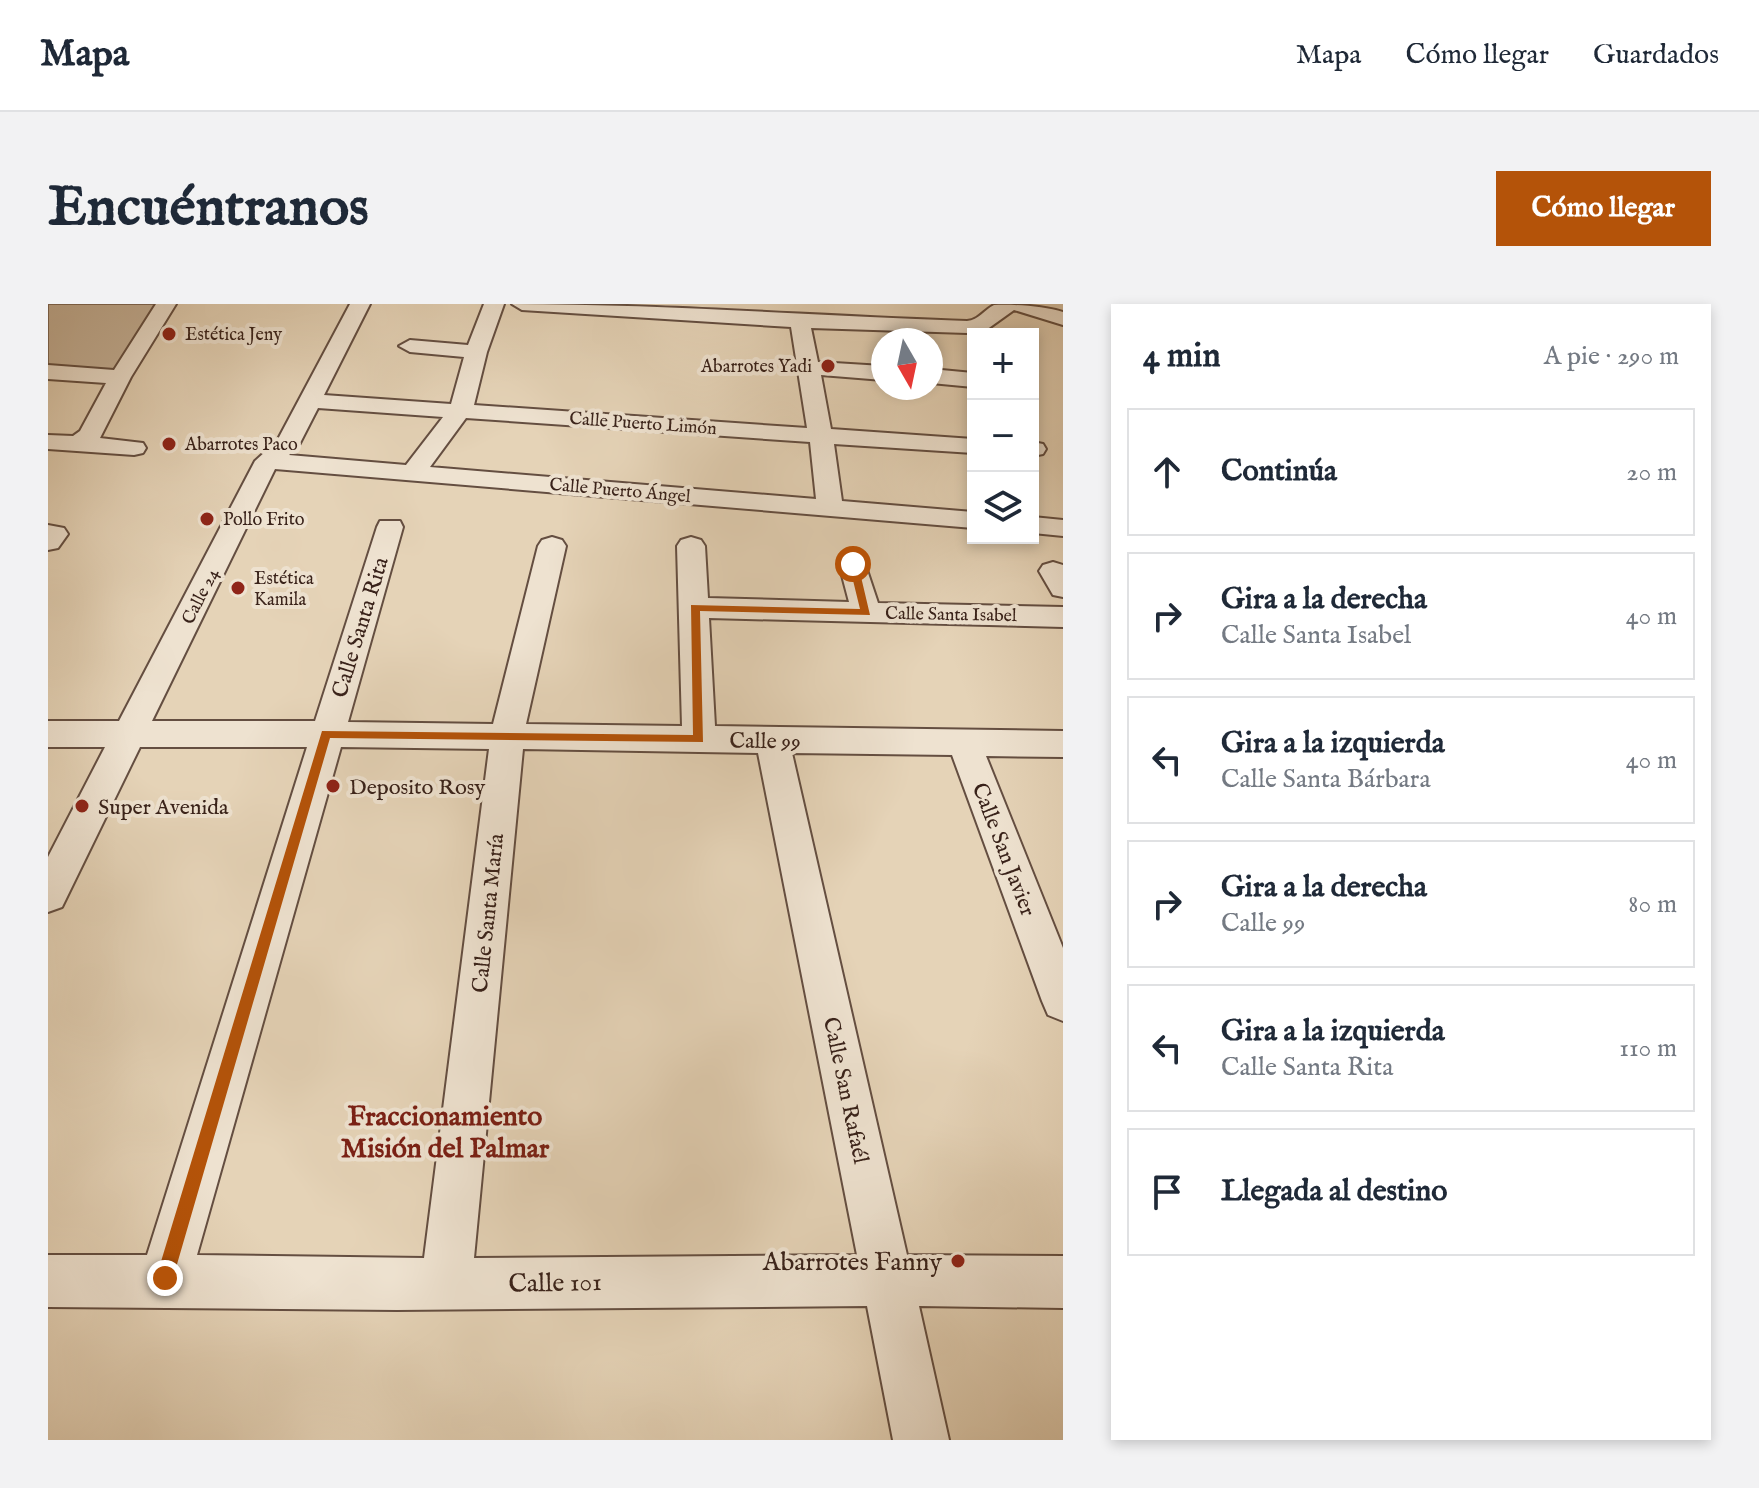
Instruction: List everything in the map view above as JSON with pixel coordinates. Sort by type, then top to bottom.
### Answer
[{"type":"street","points":[[78,444],[90,435],[120,377],[166,304]]},
{"type":"street","name":"Calle 24","points":[[48,895],[267,461],[287,445],[360,304]]},
{"type":"street","points":[[414,472],[461,409],[476,352],[494,304]]},
{"type":"street","points":[[522,304],[789,315],[889,328]]},
{"type":"street","points":[[943,331],[979,326],[1009,304]]},
{"type":"street","points":[[1017,304],[1063,319]]},
{"type":"street","points":[[789,315],[808,368],[830,507]]},
{"type":"street","points":[[410,346],[476,352]]},
{"type":"street","points":[[808,368],[871,372]]},
{"type":"street","points":[[48,372],[120,377]]},
{"type":"street","points":[[943,378],[967,380]]},
{"type":"street","name":"Calle Puerto Limón","points":[[312,401],[461,409],[967,449]]},
{"type":"street","points":[[48,442],[134,448]]},
{"type":"street","name":"Calle Puerto Ángel","points":[[267,461],[967,519]]},
{"type":"street","points":[[1039,526],[1063,528]]},
{"type":"street","name":"Calle Santa Rita","points":[[165,1278],[390,527]]},
{"type":"street","points":[[48,533],[54,534],[48,542]]},
{"type":"street","name":"Calle Santa María","points":[[446,1284],[507,736],[552,546]]},
{"type":"street","points":[[691,546],[699,739]]},
{"type":"street","points":[[853,564],[866,612]]},
{"type":"street","name":"Calle Santa Isabel","points":[[694,608],[1063,617]]},
{"type":"street","name":"Calle 99","points":[[48,734],[326,734],[1063,744]]},
{"type":"street","name":"Calle San Rafaél","points":[[772,740],[921,1440]]},
{"type":"street","name":"Calle San Javier","points":[[964,743],[1063,1001]]},
{"type":"street","name":"Calle 101","points":[[48,1281],[165,1278],[446,1284],[888,1279],[1063,1282]]},
{"type":"shaded area","points":[[48,304],[166,304],[120,377],[48,372]]},
{"type":"place","name":"Estética Jeny","points":[[169,334]]},
{"type":"place","name":"Abarrotes Yadi","points":[[828,366]]},
{"type":"place","name":"Abarrotes Paco","points":[[169,444]]},
{"type":"place","name":"Pollo Frito","points":[[207,519]]},
{"type":"place","name":"Estética Kamila","points":[[238,588]]},
{"type":"place","name":"Deposito Rosy","points":[[333,786]]},
{"type":"place","name":"Super Avenida","points":[[82,806]]},
{"type":"place","name":"Abarrotes Fanny","points":[[958,1261]]},
{"type":"district","name":"Fraccionamiento Misión del Palmar","points":[[445,1131]]},
{"type":"route","points":[[165,1278],[326,734],[699,739],[694,608],[866,612],[853,564]]}]
